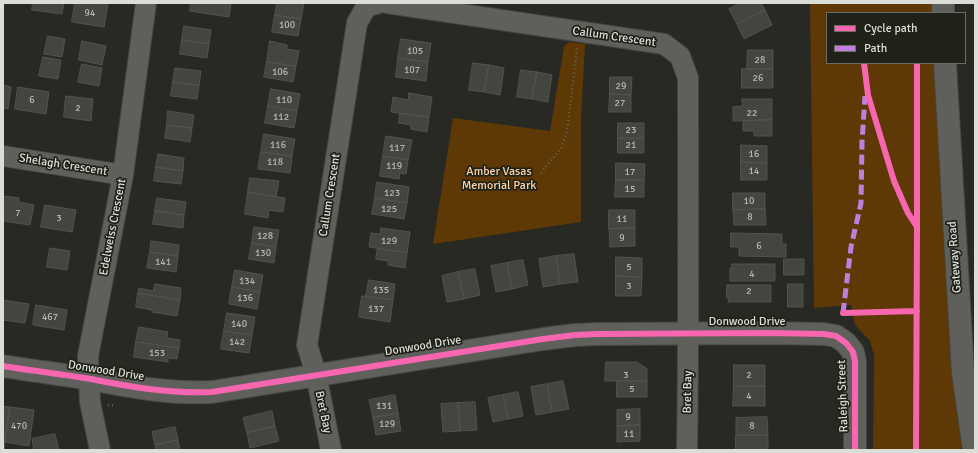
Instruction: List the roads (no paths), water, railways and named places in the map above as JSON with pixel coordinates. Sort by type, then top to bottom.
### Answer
[{"type":"street","name":"Edelweiss Crescent","points":[[100,450],[90,402],[88,356],[123,175],[146,3]]},
{"type":"street","name":"Callum Crescent","points":[[316,374],[307,346],[357,23],[366,7],[379,3]]},
{"type":"street","name":"Callum Crescent","points":[[387,3],[664,44],[680,56],[688,78],[687,279],[689,333]]},
{"type":"street","name":"Gateway Road","points":[[945,64],[962,373],[974,450]]},
{"type":"street","name":"Shelagh Crescent","points":[[3,156],[123,175]]},
{"type":"street","name":"Donwood Drive","points":[[3,366],[90,379],[111,384],[188,393],[212,392],[316,374],[576,335],[689,333],[824,334],[836,336],[846,343]]},
{"type":"street","name":"Bret Bay","points":[[687,450],[689,333]]},
{"type":"street","name":"Raleigh Street","points":[[846,343],[852,352],[855,361],[856,450]]},
{"type":"street","name":"Bret Bay","points":[[316,374],[331,450]]},
{"type":"street","name":"Gateway Road","points":[[974,450],[975,433]]},
{"type":"park label","name":"Amber Vasas Memorial Park","points":[[499,179]]}]
